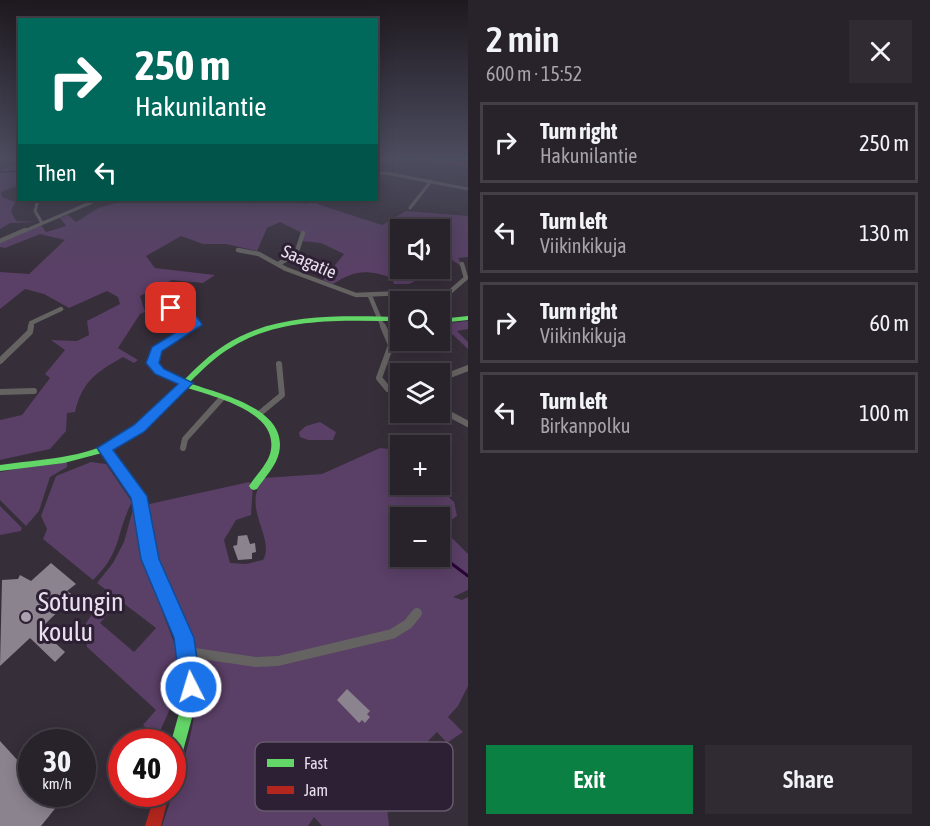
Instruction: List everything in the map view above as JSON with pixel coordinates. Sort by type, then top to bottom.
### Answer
[{"type":"street","points":[[410,208],[419,197]]},
{"type":"street","points":[[38,201],[35,211],[42,223]]},
{"type":"street","points":[[0,242],[95,201]]},
{"type":"street","points":[[280,263],[296,254],[303,234]]},
{"type":"street","name":"Saagatie","points":[[238,250],[259,254],[342,291],[370,296],[451,291],[466,278],[462,264]]},
{"type":"street","points":[[370,296],[391,345],[378,370],[379,377],[390,389]]},
{"type":"street","points":[[171,308],[195,320],[196,325],[157,349],[152,358],[159,372],[259,414],[273,431],[275,444],[272,459],[255,486]]},
{"type":"street","points":[[0,361],[30,332],[32,323],[61,309]]},
{"type":"street","points":[[450,318],[468,317]]},
{"type":"street","points":[[0,468],[104,448],[139,428],[221,351],[239,339],[267,329],[300,323],[390,322]]},
{"type":"street","points":[[259,414],[282,395],[279,364]]},
{"type":"street","points":[[450,375],[468,368]]},
{"type":"street","points":[[0,392],[34,391]]},
{"type":"street","points":[[183,448],[185,439],[222,398]]},
{"type":"street","points":[[450,414],[468,424]]},
{"type":"street","points":[[104,448],[139,496],[150,559],[179,623],[188,652],[190,699],[182,729]]},
{"type":"street","points":[[188,652],[256,662],[278,661],[372,637],[384,637],[411,624],[417,613]]},
{"type":"street","points":[[153,826],[158,807]]},
{"type":"shaded area","points":[[0,197],[15,202],[11,211],[16,221],[36,222],[10,223],[0,229]]},
{"type":"shaded area","points":[[123,201],[286,201],[286,203],[297,201],[305,204],[311,202],[382,225],[390,220],[390,277],[361,272],[333,284],[323,280],[344,254],[321,243],[302,241],[304,234],[280,222],[267,228],[257,251],[226,244],[203,244],[181,236],[146,256],[155,268],[215,275],[203,283],[172,280],[140,296],[145,312],[140,314],[118,348],[138,360],[134,363],[123,357],[92,378],[82,392],[75,412],[67,413],[66,431],[50,449],[0,460],[0,420],[22,415],[50,378],[45,374],[65,350],[51,340],[77,341],[89,335],[87,321],[120,304],[118,297],[107,291],[69,308],[44,294],[25,289],[0,309],[0,272],[29,274],[65,240],[40,234],[5,248],[0,247],[0,243],[41,225],[46,232],[66,226],[60,218],[68,215],[76,222],[98,208]]},
{"type":"shaded area","points":[[406,211],[468,216],[468,257],[458,258],[464,268],[450,259],[450,219],[392,219]]},
{"type":"shaded area","points":[[392,279],[419,279],[409,284],[394,284]]},
{"type":"shaded area","points":[[468,321],[468,329],[457,331],[468,342],[468,349],[450,333],[450,323]]},
{"type":"shaded area","points":[[320,422],[336,432],[333,440],[308,440],[300,437],[299,432],[306,426]]},
{"type":"shaded area","points":[[380,448],[390,449],[390,495],[447,495],[454,502],[457,516],[450,521],[450,507],[390,507],[390,567],[450,567],[450,536],[468,554],[468,590],[453,597],[462,600],[468,597],[468,686],[458,706],[448,717],[463,732],[448,742],[437,732],[427,742],[255,742],[255,811],[387,811],[389,826],[322,826],[314,817],[308,826],[162,826],[168,807],[186,807],[186,753],[197,694],[197,671],[194,648],[187,625],[154,553],[145,505],[249,482],[253,485],[251,515],[236,520],[224,540],[230,563],[246,564],[263,560],[266,551],[257,511],[258,489],[264,478],[322,474]]},
{"type":"shaded area","points":[[67,459],[67,467],[50,477],[39,511],[26,526],[0,500],[0,472]]},
{"type":"shaded area","points":[[91,462],[106,464],[132,502],[109,561],[93,580],[43,539],[47,529],[41,516],[56,476]]},
{"type":"shaded area","points":[[0,506],[22,528],[21,531],[0,535]]},
{"type":"shaded area","points":[[133,509],[142,558],[178,653],[179,678],[173,702],[161,729],[147,729],[143,725],[156,710],[87,647],[86,623],[102,600],[113,609],[100,623],[134,652],[156,628],[97,583],[113,563],[124,542]]},
{"type":"building","points":[[247,535],[250,544],[255,543],[256,552],[252,553],[252,559],[238,560],[233,546],[237,545],[238,536]]},
{"type":"building","name":"Sotungin koulu","points":[[51,563],[76,584],[67,591],[74,596],[40,629],[65,652],[55,662],[30,638],[0,666],[2,580],[18,579],[20,575],[31,581]]},
{"type":"building","points":[[347,689],[370,711],[367,714],[370,717],[365,723],[362,720],[359,723],[337,700]]},
{"type":"building","points":[[0,741],[18,761],[18,807],[56,807],[41,826],[0,826]]},
{"type":"waterway","points":[[450,562],[468,576]]},
{"type":"traffic: fast","points":[[171,308],[195,320],[196,325],[157,349],[152,363],[174,379],[242,405],[257,413],[268,423],[274,435],[274,455],[254,486]]},
{"type":"traffic: fast","points":[[450,320],[468,318]]},
{"type":"traffic: fast","points":[[0,468],[80,456],[124,439],[155,414],[212,357],[246,336],[264,329],[322,320],[390,319]]},
{"type":"traffic: fast","points":[[104,449],[139,496],[150,559],[179,623],[188,652],[190,699],[182,729]]},
{"type":"traffic: jam","points":[[153,826],[158,807]]},
{"type":"place","name":"Sotungin koulu","points":[[26,617]]},
{"type":"route","points":[[171,308],[195,320],[196,325],[157,349],[152,363],[159,372],[187,383],[139,428],[123,440],[104,448],[139,496],[146,546],[184,638],[188,652],[191,687]]}]
